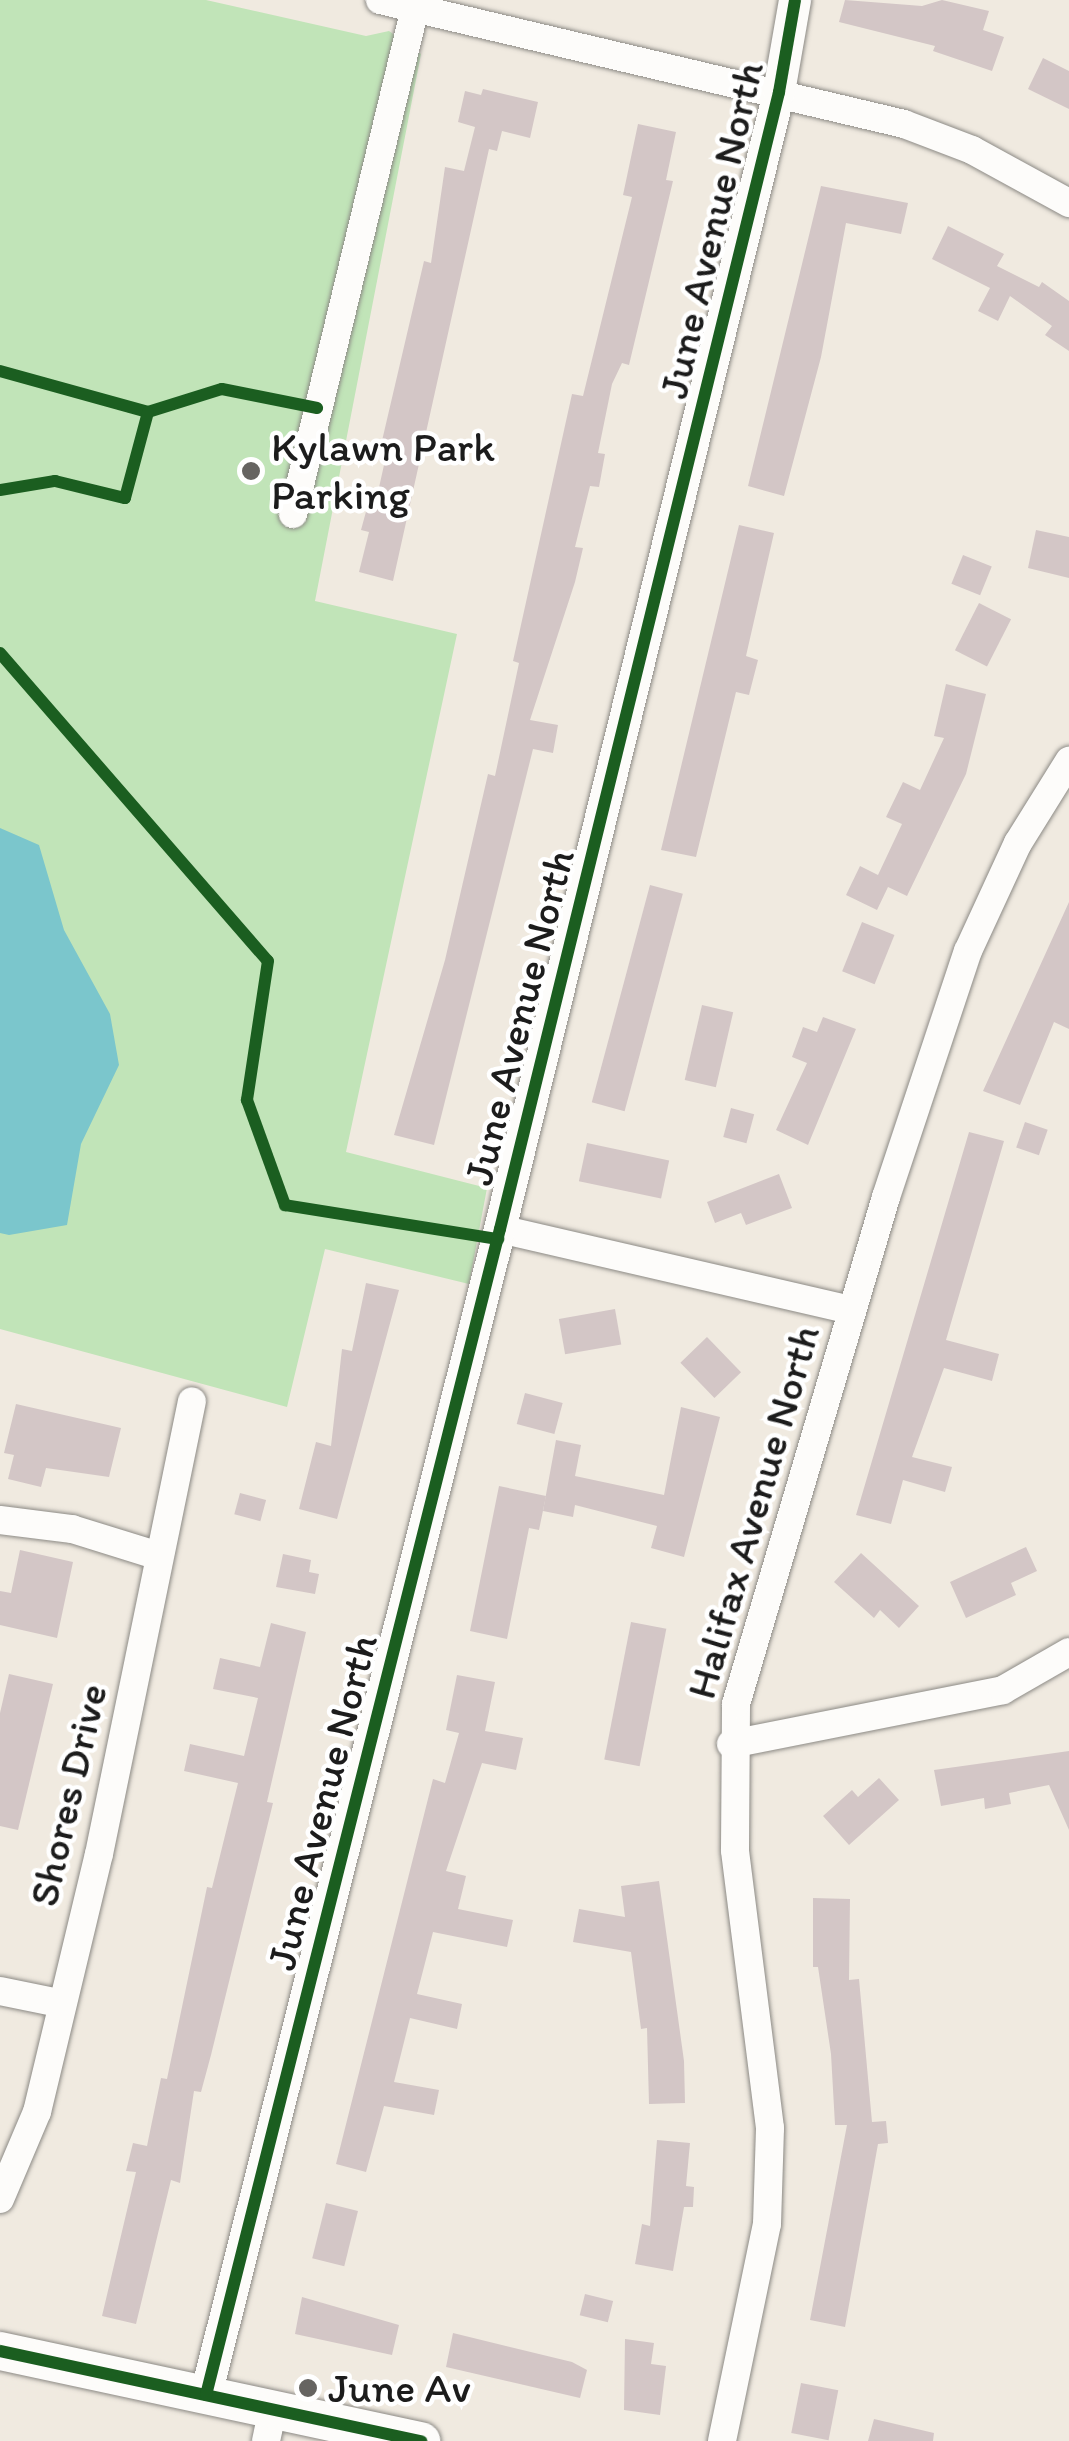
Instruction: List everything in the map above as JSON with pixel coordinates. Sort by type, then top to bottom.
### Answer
[{"type":"main road","points":[[0,2351],[206,2395],[269,2425],[421,2441]]},
{"type":"street","points":[[380,0],[417,4],[904,124],[972,150],[1069,204]]},
{"type":"street","name":"June Avenue North","points":[[206,2395],[500,1229],[779,92],[795,0]]},
{"type":"street","points":[[292,514],[417,4]]},
{"type":"street","name":"Halifax Avenue North","points":[[722,2441],[767,2224],[770,2128],[735,1850],[731,1744],[752,1631],[968,951],[1018,843],[1069,761]]},
{"type":"street","points":[[500,1229],[852,1310]]},
{"type":"street","name":"Shores Drive","points":[[0,2199],[36,2112],[98,1854],[156,1554],[192,1401]]},
{"type":"street","points":[[0,1520],[72,1529],[156,1554]]},
{"type":"street","points":[[731,1744],[1003,1690],[1069,1652]]},
{"type":"street","points":[[0,1992],[59,2004]]},
{"type":"green space","points":[[0,0],[206,0],[366,36],[389,31],[421,54],[315,601],[457,634],[346,1152],[487,1188],[469,1284],[325,1249],[287,1407],[0,1329]]},
{"type":"water","points":[[0,828],[39,845],[64,930],[110,1014],[119,1065],[81,1144],[67,1225],[9,1235],[0,1233]]},
{"type":"building","points":[[845,0],[922,6],[942,0],[989,11],[983,30],[1004,37],[992,71],[933,51],[935,46],[839,22]]},
{"type":"building","points":[[1043,58],[1069,71],[1069,109],[1028,89]]},
{"type":"building","points":[[483,89],[538,102],[530,138],[502,131],[497,151],[489,149],[393,581],[359,572],[369,532],[361,530],[367,508],[374,510],[388,447],[381,445],[424,261],[431,263],[445,167],[464,171],[475,127],[458,122],[465,91],[481,95]]},
{"type":"building","points":[[638,124],[676,132],[666,180],[673,181],[629,365],[622,363],[612,384],[598,453],[605,454],[599,487],[590,486],[575,547],[583,548],[575,582],[530,720],[558,725],[553,753],[533,749],[434,1145],[394,1135],[445,960],[488,774],[495,776],[519,663],[513,661],[572,394],[583,396],[632,197],[623,195]]},
{"type":"building","points":[[821,186],[908,203],[901,234],[846,223],[821,357],[784,496],[748,486]]},
{"type":"building","points":[[948,226],[1004,254],[997,266],[1039,287],[1042,282],[1069,301],[1069,351],[1045,335],[1052,326],[1010,296],[998,321],[978,311],[990,288],[932,259]]},
{"type":"building","points":[[739,525],[774,533],[746,656],[758,660],[749,695],[736,692],[696,857],[661,850]]},
{"type":"building","points":[[1036,530],[1069,537],[1069,578],[1028,568]]},
{"type":"building","points":[[963,555],[992,567],[980,595],[951,584]]},
{"type":"building","points":[[979,603],[1011,619],[987,667],[955,650]]},
{"type":"building","points":[[946,684],[986,694],[966,774],[907,896],[888,887],[877,910],[846,895],[860,866],[878,875],[902,824],[886,817],[903,782],[920,790],[944,738],[934,736]]},
{"type":"building","points":[[650,885],[683,894],[625,1111],[592,1102]]},
{"type":"building","points":[[1069,902],[1069,1029],[1054,1022],[1020,1105],[983,1091]]},
{"type":"building","points":[[862,922],[894,935],[875,984],[842,971]]},
{"type":"building","points":[[702,1005],[733,1012],[716,1087],[685,1080]]},
{"type":"building","points":[[823,1017],[856,1029],[808,1145],[776,1130],[807,1063],[792,1057],[803,1027],[817,1032]]},
{"type":"building","points":[[731,1108],[754,1114],[746,1143],[723,1137]]},
{"type":"building","points":[[1025,1122],[1048,1130],[1039,1155],[1016,1148]]},
{"type":"building","points":[[969,1132],[1004,1141],[946,1340],[999,1354],[992,1381],[944,1368],[912,1457],[952,1467],[945,1492],[903,1480],[891,1524],[856,1515]]},
{"type":"building","points":[[587,1143],[669,1160],[661,1199],[579,1181]]},
{"type":"building","points":[[779,1174],[792,1208],[746,1225],[741,1213],[715,1223],[707,1202]]},
{"type":"building","points":[[366,1283],[399,1290],[337,1519],[299,1509],[316,1442],[331,1446],[342,1349],[352,1351]]},
{"type":"building","points":[[615,1309],[621,1344],[565,1354],[559,1319]]},
{"type":"building","points":[[707,1337],[741,1372],[714,1398],[680,1363]]},
{"type":"building","points":[[525,1393],[563,1403],[554,1434],[517,1424]]},
{"type":"building","points":[[16,1404],[121,1428],[109,1477],[46,1468],[41,1487],[8,1479],[14,1455],[4,1453]]},
{"type":"building","points":[[681,1407],[720,1417],[684,1557],[651,1548],[657,1526],[575,1505],[573,1517],[543,1511],[556,1440],[581,1445],[575,1476],[664,1495]]},
{"type":"building","points":[[499,1486],[546,1496],[539,1530],[529,1528],[507,1639],[470,1631]]},
{"type":"building","points":[[240,1493],[266,1500],[260,1521],[234,1514]]},
{"type":"building","points":[[1026,1547],[1037,1571],[1011,1583],[1016,1595],[966,1618],[950,1582]]},
{"type":"building","points":[[20,1550],[73,1562],[57,1638],[0,1625],[0,1591],[11,1593]]},
{"type":"building","points":[[861,1553],[919,1606],[899,1628],[880,1610],[874,1618],[834,1582]]},
{"type":"building","points":[[283,1554],[311,1560],[309,1572],[319,1574],[315,1594],[276,1587]]},
{"type":"building","points":[[631,1622],[666,1629],[640,1766],[604,1759]]},
{"type":"building","points":[[271,1623],[306,1632],[267,1802],[273,1803],[201,2092],[194,2091],[180,2183],[171,2180],[136,2324],[102,2316],[136,2172],[126,2171],[133,2143],[147,2146],[161,2078],[167,2079],[207,1887],[212,1888],[238,1783],[184,1771],[190,1744],[244,1756],[258,1698],[213,1689],[220,1658],[260,1667]]},
{"type":"building","points":[[9,1674],[53,1684],[18,1830],[0,1826],[0,1713]]},
{"type":"building","points":[[457,1675],[495,1682],[485,1731],[523,1738],[516,1770],[482,1763],[446,1871],[466,1876],[458,1909],[513,1920],[507,1947],[433,1932],[417,1994],[462,2004],[457,2029],[410,2018],[394,2082],[439,2090],[434,2115],[384,2106],[366,2172],[336,2164],[433,1779],[445,1783],[459,1733],[446,1730]]},
{"type":"building","points":[[1069,1751],[1069,1830],[1049,1785],[1009,1793],[1011,1804],[985,1809],[984,1798],[941,1806],[934,1770]]},
{"type":"building","points":[[879,1778],[899,1800],[849,1845],[823,1816],[852,1790],[858,1797]]},
{"type":"building","points":[[659,1881],[684,2061],[685,2103],[649,2104],[647,2028],[641,2029],[631,1952],[573,1942],[579,1909],[625,1917],[621,1886]]},
{"type":"building","points":[[813,1898],[850,1899],[849,1980],[859,1979],[872,2122],[886,2121],[888,2143],[878,2144],[845,2327],[810,2320],[847,2125],[835,2125],[831,2054],[818,1967],[813,1967]]},
{"type":"building","points":[[657,2140],[690,2143],[686,2186],[694,2187],[693,2207],[684,2207],[673,2271],[635,2264],[642,2224],[650,2226]]},
{"type":"building","points":[[326,2203],[358,2211],[344,2266],[312,2258]]},
{"type":"building","points":[[585,2294],[613,2301],[608,2322],[580,2315]]},
{"type":"building","points":[[302,2297],[399,2325],[392,2355],[295,2334]]},
{"type":"building","points":[[453,2333],[572,2362],[587,2370],[580,2398],[446,2367]]},
{"type":"building","points":[[625,2339],[654,2343],[651,2364],[666,2366],[660,2415],[624,2410]]},
{"type":"building","points":[[801,2383],[838,2390],[829,2440],[791,2433]]},
{"type":"building","points":[[874,2419],[934,2433],[933,2441],[868,2441]]},
{"type":"cycle path","points":[[206,2395],[500,1229],[779,92],[795,0]]},
{"type":"cycle path","points":[[0,371],[148,412],[222,389],[317,408]]},
{"type":"cycle path","points":[[0,490],[55,481],[125,498],[148,412]]},
{"type":"cycle path","points":[[0,653],[268,961],[247,1100],[285,1205],[498,1239]]},
{"type":"cycle path","points":[[0,2351],[421,2441]]},
{"type":"place","name":"Kylawn Park Parking","points":[[251,471]]},
{"type":"place","name":"June Av","points":[[308,2388]]}]
